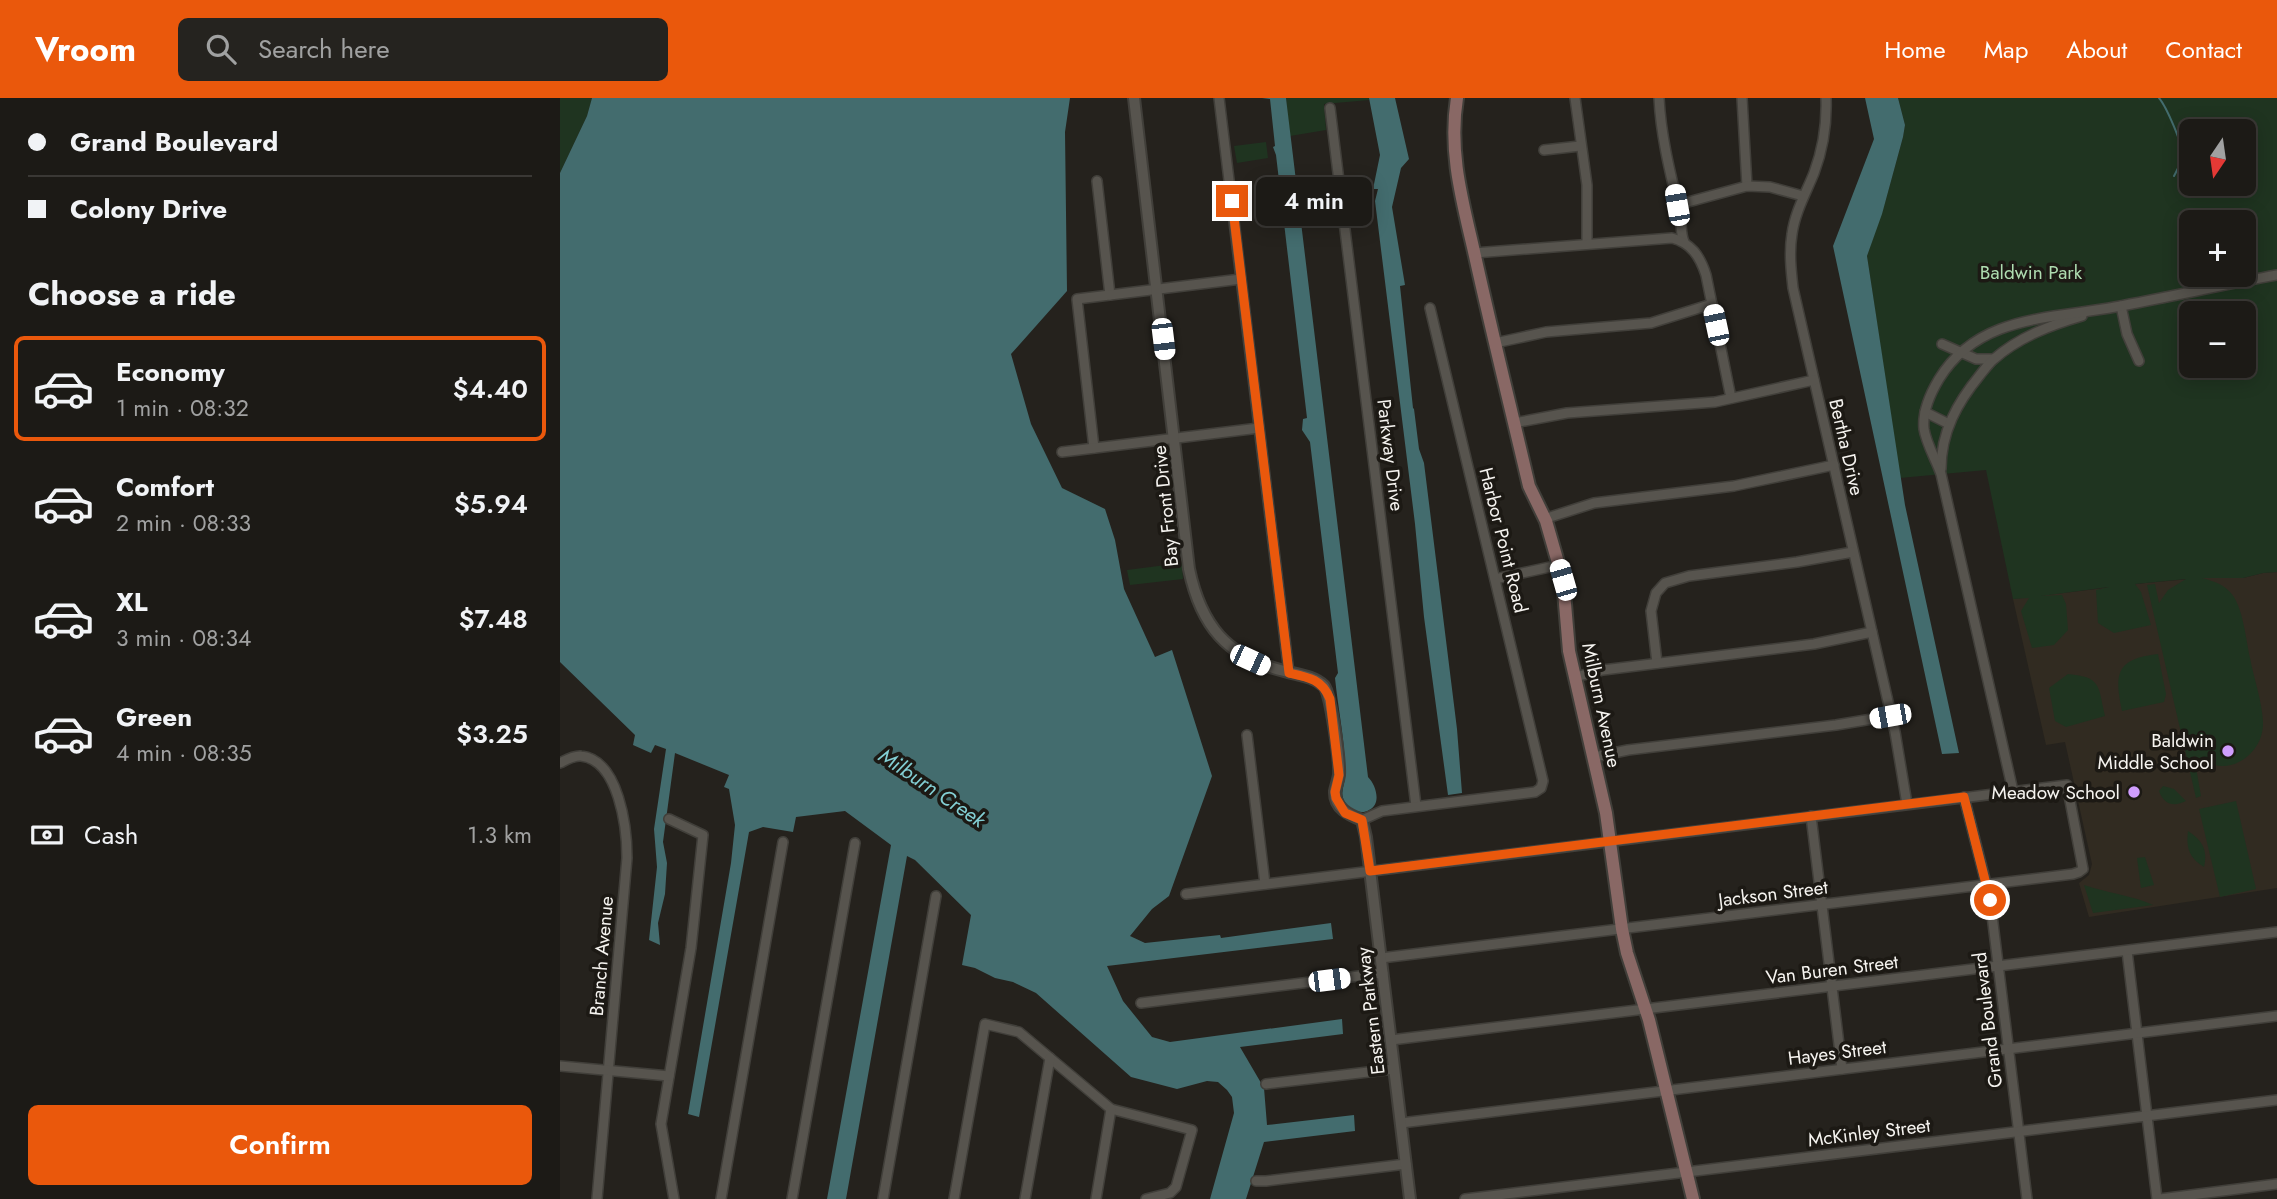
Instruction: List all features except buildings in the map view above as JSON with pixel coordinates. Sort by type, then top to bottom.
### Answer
[{"type":"main road","name":"Milburn Avenue","points":[[1457,98],[1454,126],[1456,174],[1529,486],[1554,545],[1559,565],[1566,597],[1569,651],[1606,813],[1627,953],[1646,1010],[1693,1199]]},
{"type":"street","name":"Bay Front Drive","points":[[1134,98],[1189,569],[1194,592],[1201,611],[1213,629],[1234,650],[1264,666],[1314,679],[1327,691],[1339,775],[1336,798],[1345,813],[1362,820]]},
{"type":"street","points":[[1219,98],[1289,673]]},
{"type":"street","points":[[1575,98],[1587,185],[1587,244]]},
{"type":"street","points":[[1658,98],[1681,233],[1684,242],[1702,262],[1731,398]]},
{"type":"street","points":[[1742,98],[1747,186]]},
{"type":"street","name":"Bertha Drive","points":[[1825,98],[1821,151],[1792,233],[1790,260],[1793,288],[1872,632],[1903,773],[1907,804]]},
{"type":"street","name":"Parkway Drive","points":[[1330,108],[1416,806]]},
{"type":"street","points":[[1544,150],[1580,146]]},
{"type":"street","points":[[1097,181],[1111,295]]},
{"type":"street","points":[[1677,205],[1747,186],[1770,187],[1803,196]]},
{"type":"street","points":[[1474,253],[1672,238],[1684,242]]},
{"type":"street","points":[[1186,894],[2013,791],[1941,474],[1924,430],[1925,412],[1934,387],[1960,354],[1991,331],[2017,322],[2277,275]]},
{"type":"street","points":[[1094,448],[1077,299],[1241,279]]},
{"type":"street","points":[[1495,343],[1546,332],[1651,323],[1712,304]]},
{"type":"street","points":[[1941,474],[1941,451],[1949,424],[1961,399],[1993,359],[2050,326],[2117,306]]},
{"type":"street","points":[[2117,306],[2139,360]]},
{"type":"street","name":"Harbor Point Road","points":[[1416,806],[1535,792],[1541,788],[1543,781],[1430,309]]},
{"type":"street","points":[[1942,344],[1976,359],[1993,359]]},
{"type":"street","points":[[1514,423],[1567,413],[1702,404],[1814,380]]},
{"type":"street","points":[[1925,412],[1949,424]]},
{"type":"street","points":[[1062,452],[1259,428]]},
{"type":"street","points":[[1544,519],[1594,503],[1734,486],[1833,465]]},
{"type":"street","points":[[1657,663],[1651,611],[1656,593],[1665,583],[1689,576],[1853,552]]},
{"type":"street","points":[[1495,579],[1559,565]]},
{"type":"street","points":[[1576,677],[1603,670],[1814,644],[1872,632]]},
{"type":"street","points":[[1594,757],[1628,750],[1890,716]]},
{"type":"street","points":[[1247,735],[1265,884]]},
{"type":"street","name":"Branch Avenue","points":[[560,763],[575,756],[582,756],[603,768],[615,787],[627,836],[597,1199]]},
{"type":"street","name":"Jackson Street","points":[[1381,958],[2079,873],[2083,869],[2067,785],[2013,791]]},
{"type":"street","name":"Grand Boulevard","points":[[1964,797],[1990,900],[2027,1199]]},
{"type":"street","points":[[1362,820],[1382,811],[1416,806]]},
{"type":"street","points":[[1811,816],[1842,1069]]},
{"type":"street","points":[[669,819],[703,835],[691,947],[661,1124],[674,1199]]},
{"type":"street","name":"Eastern Parkway","points":[[1362,820],[1410,1199]]},
{"type":"street","points":[[721,1199],[783,842]]},
{"type":"street","points":[[792,1199],[855,844]]},
{"type":"street","points":[[883,1199],[936,895]]},
{"type":"street","name":"Van Buren Street","points":[[1391,1040],[2277,932]]},
{"type":"street","points":[[2127,951],[2159,1199],[2277,1184]]},
{"type":"street","points":[[1141,1003],[1383,973]]},
{"type":"street","name":"Hayes Street","points":[[1401,1123],[2277,1016]]},
{"type":"street","points":[[954,1199],[985,1024],[1019,1032],[1111,1109],[1192,1130],[1176,1187],[1170,1193],[1146,1199]]},
{"type":"street","points":[[1025,1199],[1050,1058]]},
{"type":"street","points":[[560,1066],[668,1076]]},
{"type":"street","points":[[1266,1084],[1394,1069]]},
{"type":"street","name":"McKinley Street","points":[[1465,1199],[2277,1100]]},
{"type":"street","points":[[1096,1199],[1111,1109]]},
{"type":"street","points":[[1256,1181],[1406,1164]]},
{"type":"shaded area","points":[[2277,572],[2277,888],[2089,917],[2079,883],[2089,875],[2092,864],[2065,742],[2046,745],[2013,599],[2146,583],[2212,577],[2243,578]]},
{"type":"green space","points":[[560,98],[592,98],[587,116],[560,173]]},
{"type":"green space","points":[[1286,98],[1369,100],[1324,104],[1326,130],[1290,136]]},
{"type":"green space","name":"Baldwin Park","points":[[1898,98],[2277,98],[2277,572],[2243,578],[2202,578],[2224,586],[2238,605],[2261,706],[2262,732],[2249,756],[2233,764],[2214,765],[2194,756],[2201,796],[2196,798],[2147,585],[2155,584],[2159,603],[2168,590],[2186,579],[2135,584],[2141,592],[2151,625],[2114,633],[2098,623],[2096,590],[2109,587],[2041,596],[2062,595],[2066,604],[2068,630],[2054,645],[2032,648],[2021,611],[2029,598],[2013,599],[1986,470],[1900,478],[1867,256],[1905,125]]},
{"type":"green space","points":[[1266,142],[1268,158],[1237,163],[1234,146]]},
{"type":"green space","points":[[1182,563],[1183,579],[1130,585],[1127,570]]},
{"type":"green space","points":[[2158,654],[2166,694],[2164,702],[2122,711],[2118,687],[2121,670],[2134,660]]},
{"type":"green space","points":[[2068,674],[2087,678],[2097,685],[2105,716],[2066,727],[2055,721],[2049,688]]},
{"type":"green space","points":[[2163,786],[2174,789],[2186,801],[2177,804],[2167,802],[2159,791]]},
{"type":"green space","points":[[2236,801],[2256,889],[2220,897],[2199,809]]},
{"type":"green space","points":[[2188,831],[2203,846],[2204,867],[2190,852]]},
{"type":"green space","points":[[2145,857],[2154,885],[2141,888],[2137,858]]},
{"type":"green space","points":[[2084,885],[2136,899],[2153,905],[2093,913]]},
{"type":"water","name":"Milburn Creek","points":[[592,98],[1070,98],[1065,132],[1067,291],[1011,354],[1031,424],[1062,488],[1105,509],[1115,540],[1124,589],[1155,657],[1172,650],[1212,776],[1169,896],[1152,909],[1130,936],[1145,943],[1220,935],[1221,938],[1331,923],[1333,939],[1107,966],[1123,1001],[1152,1037],[1170,1042],[1342,1019],[1343,1034],[1240,1047],[1264,1088],[1267,1125],[1354,1115],[1355,1131],[1264,1142],[1246,1199],[1210,1199],[1234,1113],[1232,1097],[1227,1090],[1218,1082],[1207,1081],[1177,1089],[1131,1077],[1036,993],[1013,982],[962,965],[971,915],[915,860],[907,856],[846,1199],[827,1199],[891,845],[845,811],[796,817],[793,832],[763,827],[749,832],[699,1117],[688,1114],[731,863],[735,825],[729,789],[724,787],[729,775],[675,753],[663,842],[667,863],[665,894],[658,923],[660,945],[649,940],[657,867],[654,829],[666,749],[655,745],[651,753],[633,745],[635,735],[560,662],[560,173],[587,116]]},
{"type":"water","points":[[1262,98],[1286,98],[1368,777],[1377,799],[1373,807],[1363,812],[1350,807],[1342,795],[1345,764],[1335,678],[1338,673],[1310,442],[1302,430],[1303,419],[1307,418],[1273,147],[1270,99]]},
{"type":"water","points":[[1369,98],[1395,98],[1409,159],[1401,168],[1392,207],[1405,285],[1400,286],[1413,408],[1419,449],[1424,463],[1457,729],[1462,793],[1448,795],[1424,617],[1375,201],[1378,189],[1373,189],[1380,155]]},
{"type":"water","points":[[1865,98],[1898,98],[1905,125],[1882,214],[1867,256],[1905,505],[1959,753],[1942,754],[1833,246],[1874,139]]},
{"type":"waterway","points":[[2159,98],[2174,125],[2182,150],[2174,176]]},
{"type":"place","name":"Baldwin Middle School","points":[[2228,751]]},
{"type":"place","name":"Meadow School","points":[[2134,792]]},
{"type":"route","points":[[1232,201],[1289,673],[1314,679],[1327,691],[1339,775],[1336,798],[1345,813],[1362,820],[1370,871],[1964,797],[1990,900]]}]
